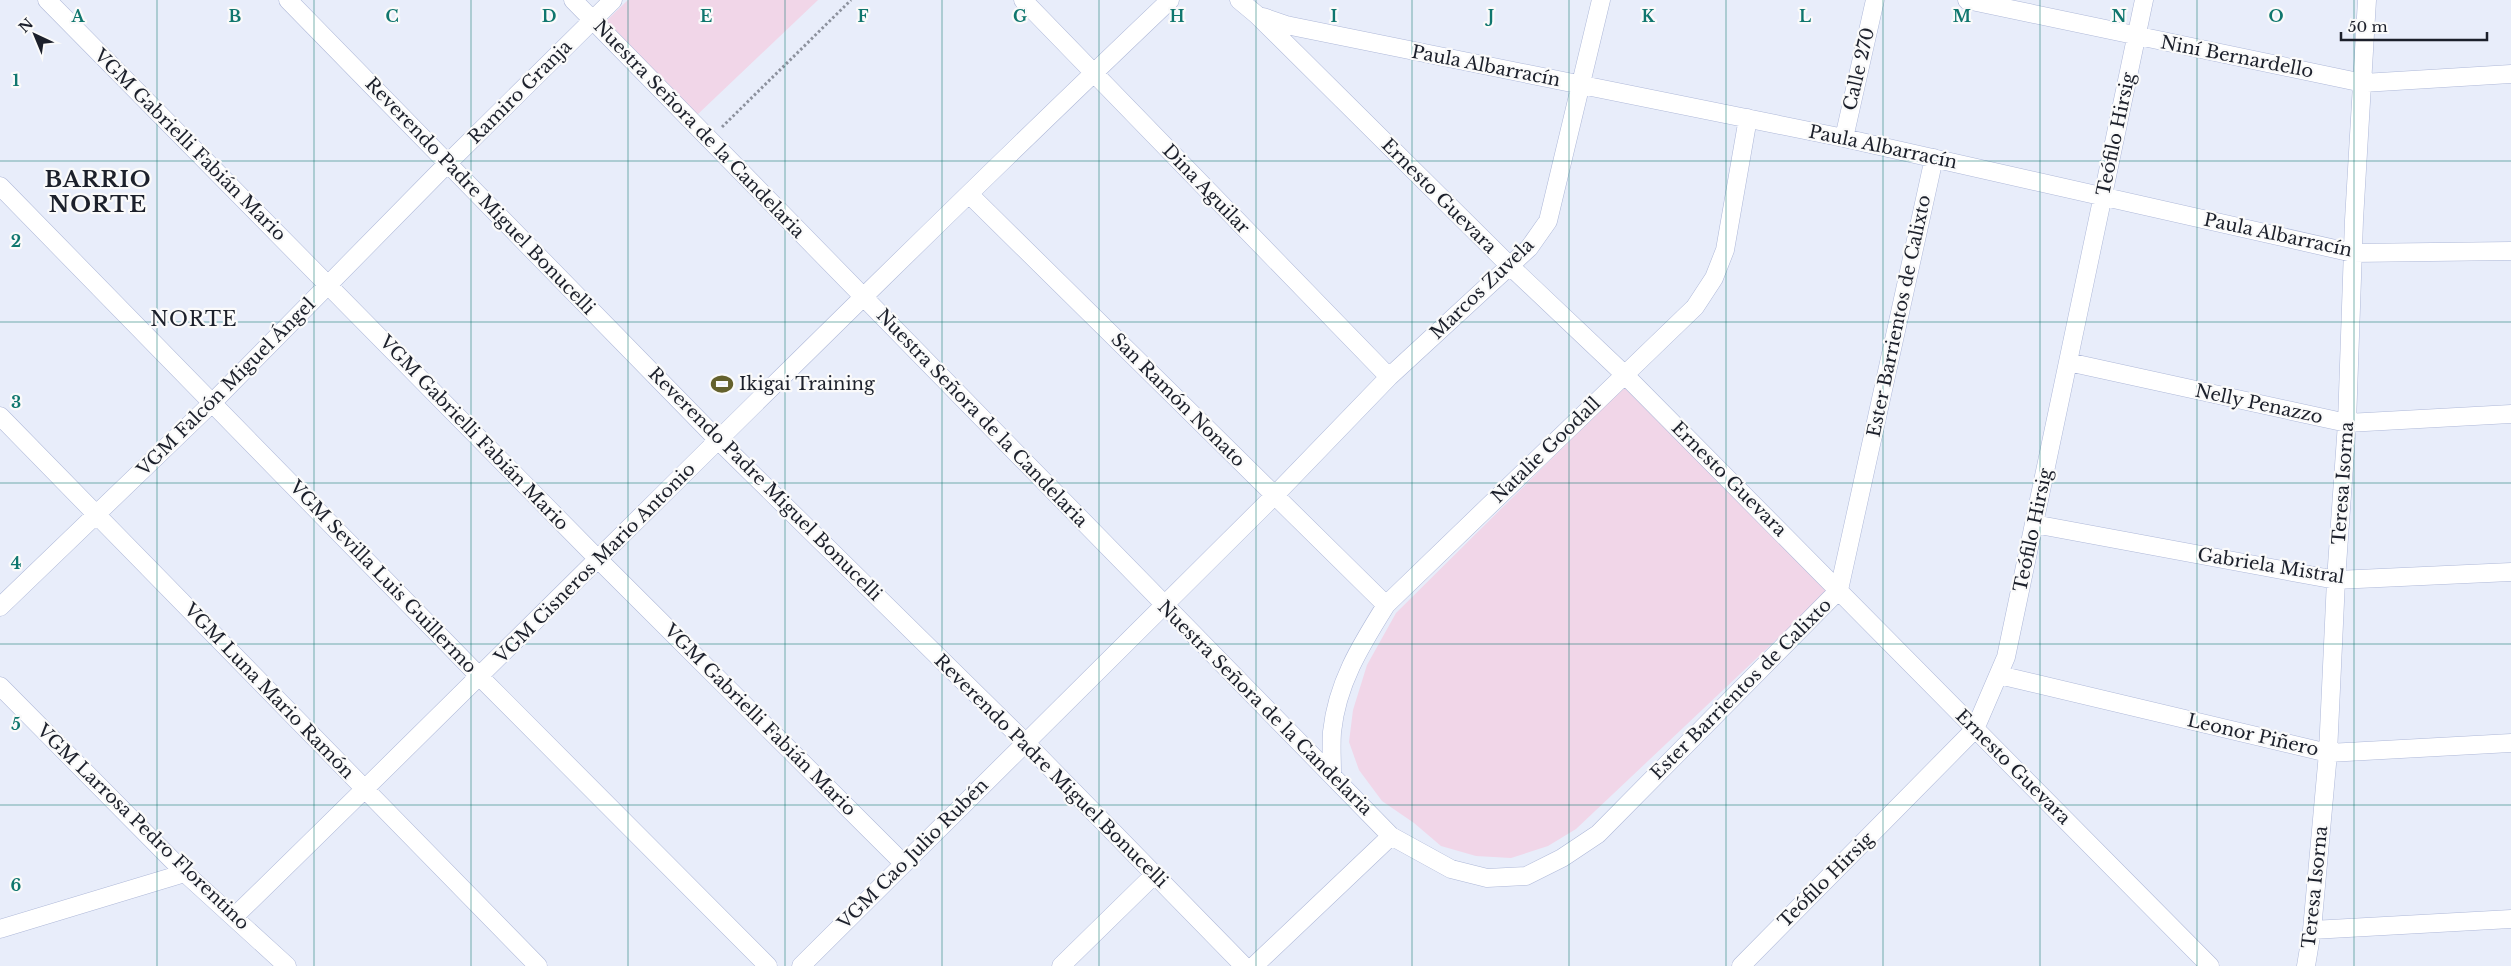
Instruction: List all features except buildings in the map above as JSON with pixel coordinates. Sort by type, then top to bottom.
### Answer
[{"type":"street","name":"VGM Gabrielli Fabián Mario","points":[[48,0],[599,560],[904,864]]},
{"type":"street","name":"Reverendo Padre Miguel Bonucelli","points":[[288,0],[718,440],[1025,742],[1244,966]]},
{"type":"street","name":"Nuestra Señora de la Candelaria","points":[[573,0],[1391,836]]},
{"type":"street","name":"Ramiro Granja","points":[[448,163],[613,0]]},
{"type":"street","name":"Dina Aguilar","points":[[1023,0],[1389,377]]},
{"type":"street","name":"VGM Cisneros Mario Antonio","points":[[234,917],[599,560],[718,440],[1170,0]]},
{"type":"street","name":"Ernesto Guevara","points":[[1239,0],[1257,15],[1509,265],[1624,374],[2210,966]]},
{"type":"street","name":"Marcos Zuvela","points":[[1163,604],[1275,495],[1389,377],[1529,248],[1548,221],[1601,0]]},
{"type":"street","name":"Calle 270","points":[[1844,138],[1875,0]]},
{"type":"street","name":"Niní Bernardello","points":[[1967,0],[2136,37],[2363,83],[2511,74]]},
{"type":"street","name":"Teófilo Hirsig","points":[[1741,966],[1975,729],[1999,675],[2006,657],[2144,0]]},
{"type":"street","name":"Teresa Isorna","points":[[2306,966],[2312,930],[2328,753],[2336,580],[2348,423],[2353,253],[2368,0]]},
{"type":"street","name":"Paula Albarracín","points":[[1257,15],[1286,26],[1844,138],[2353,253],[2511,251]]},
{"type":"street","name":"Natalie Goodall","points":[[1332,774],[1332,731],[1341,688],[1355,654],[1386,605],[1695,307],[1714,278],[1725,250],[1748,118]]},
{"type":"street","name":"Ester Barrientos de Calixto","points":[[1391,836],[1450,869],[1487,878],[1526,876],[1562,858],[1598,834],[1839,590],[1934,158]]},
{"type":"street","name":"VGM Falcón Miguel Ángel","points":[[0,607],[212,403],[448,163]]},
{"type":"street","name":"VGM Sevilla Luis Guillermo","points":[[0,186],[480,677],[768,966]]},
{"type":"street","name":"San Ramón Nonato","points":[[970,195],[1386,605]]},
{"type":"street","name":"Nelly Penazzo","points":[[2068,362],[2348,423],[2511,414]]},
{"type":"street","name":"VGM Luna Mario Ramón","points":[[0,416],[538,966]]},
{"type":"street","name":"Gabriela Mistral","points":[[2034,524],[2336,580],[2511,572]]},
{"type":"street","name":"VGM Cao Julio Rubén","points":[[801,966],[1163,604]]},
{"type":"street","name":"Leonor Piñero","points":[[1999,675],[2328,753],[2511,743]]},
{"type":"street","name":"VGM Larrosa Pedro Florentino","points":[[0,686],[185,873],[287,966]]},
{"type":"street","points":[[1254,966],[1391,836]]},
{"type":"street","points":[[0,929],[185,873]]},
{"type":"street","points":[[1061,966],[1155,874]]},
{"type":"street","points":[[2312,930],[2511,919]]},
{"type":"path","points":[[709,139],[851,0]]},
{"type":"shaded area","points":[[628,0],[818,0],[697,115],[606,21]]},
{"type":"shaded area","points":[[1627,384],[1829,590],[1576,829],[1548,846],[1511,858],[1476,856],[1441,846],[1414,823],[1382,801],[1359,770],[1349,742],[1353,710],[1367,665],[1396,613]]},
{"type":"place","name":"Ikigai Training","points":[[722,384]]},
{"type":"district","name":"BARRIO NORTE","points":[[98,192]]},
{"type":"district","name":"NORTE","points":[[194,319]]}]
